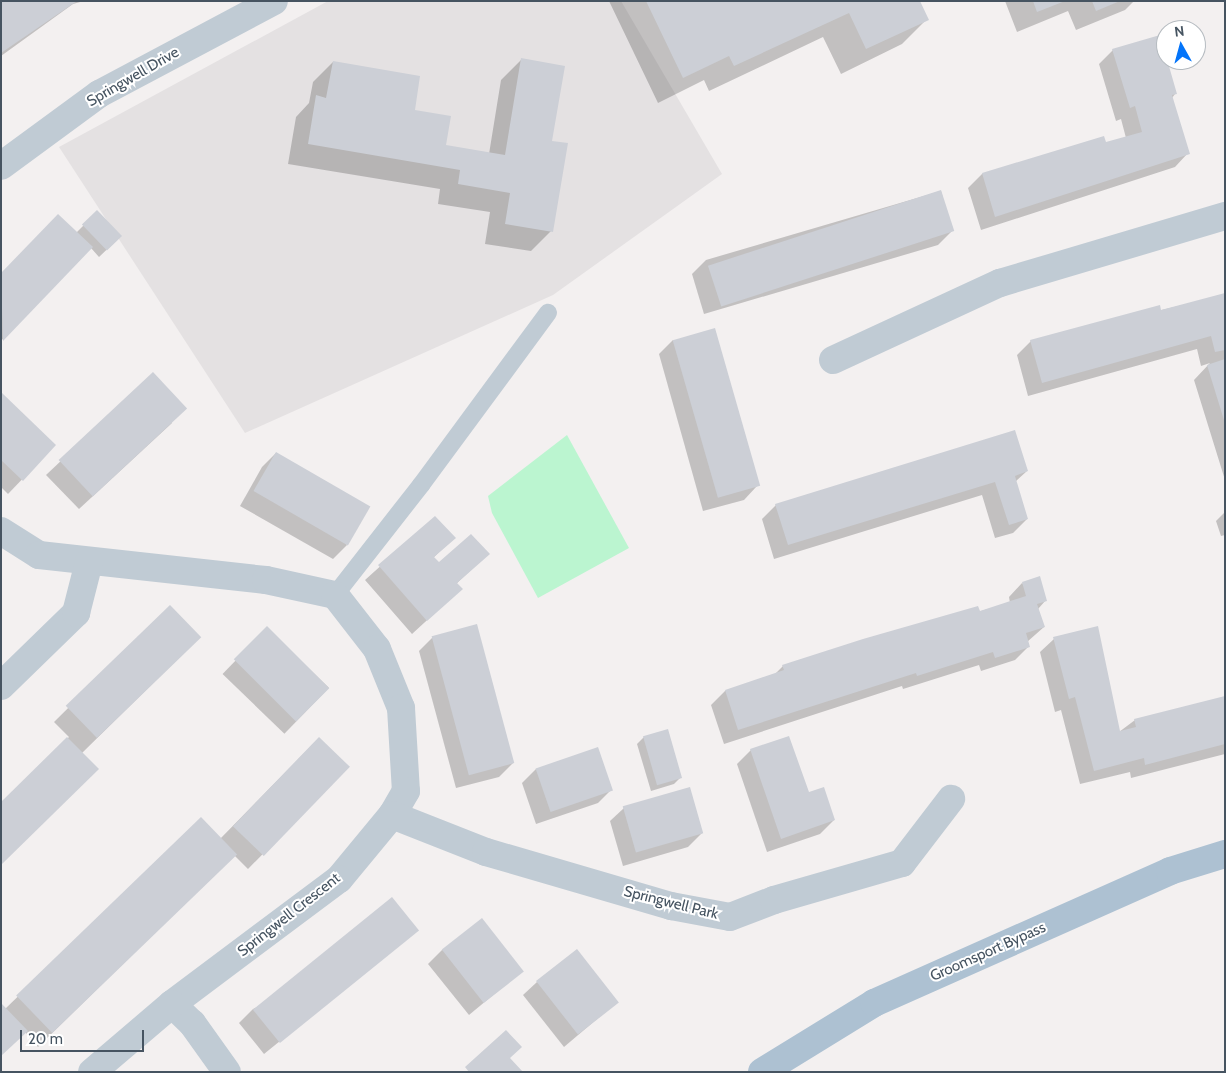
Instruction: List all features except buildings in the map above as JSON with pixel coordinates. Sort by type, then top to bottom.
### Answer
[{"type":"main road","name":"Groomsport Bypass","points":[[762,1072],[874,1003],[1170,872],[1225,854]]},
{"type":"street","name":"Springwell Drive","points":[[1,166],[99,94],[274,1]]},
{"type":"street","points":[[833,360],[1000,284],[1225,216]]},
{"type":"street","points":[[1,531],[39,555],[266,580],[335,596]]},
{"type":"street","points":[[1,686],[76,613],[89,562]]},
{"type":"street","name":"Springwell Crescent","points":[[92,1072],[172,1004],[339,879],[392,815],[406,791],[400,708],[377,650],[335,596]]},
{"type":"street","name":"Springwell Park","points":[[392,815],[486,852],[671,906],[730,917],[774,900],[902,863],[951,799]]},
{"type":"street","points":[[172,1004],[192,1023],[227,1072]]},
{"type":"lane","points":[[335,596],[421,485],[548,313]]},
{"type":"shaded area","points":[[328,1],[621,1],[722,174],[553,295],[245,433],[59,147]]},
{"type":"green space","points":[[567,435],[629,548],[538,598],[492,513],[488,496]]}]
